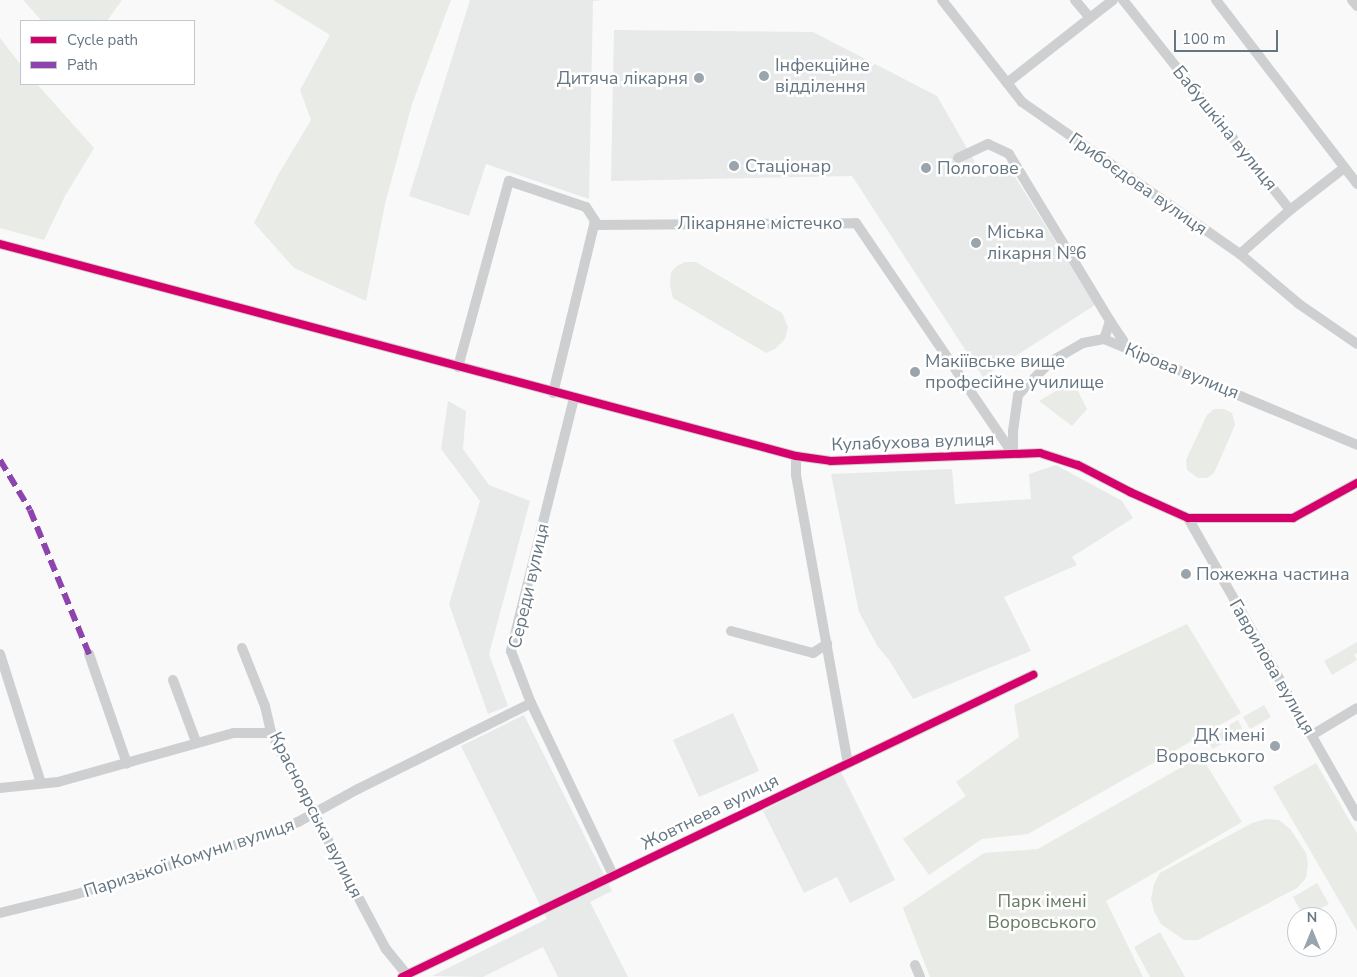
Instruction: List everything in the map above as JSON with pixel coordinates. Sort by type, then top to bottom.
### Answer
[{"type":"street","name":"Грибоєдова вулиця","points":[[942,0],[1022,102],[1160,201],[1240,254],[1299,304],[1357,344]]},
{"type":"street","points":[[1075,0],[1090,18]]},
{"type":"street","points":[[1007,83],[1113,0]]},
{"type":"street","name":"Бабушкіна вулиця","points":[[1123,0],[1290,210]]},
{"type":"street","points":[[1216,0],[1241,30],[1357,184]]},
{"type":"street","points":[[1352,0],[1357,6]]},
{"type":"street","points":[[958,158],[988,144],[1009,154],[1110,321],[1130,350]]},
{"type":"street","points":[[1240,254],[1290,210],[1344,168]]},
{"type":"street","points":[[458,367],[509,181],[586,207],[595,221],[553,393]]},
{"type":"street","name":"Лікарняне містечко","points":[[594,225],[856,223],[1013,454]]},
{"type":"street","name":"Кулабухова вулиця","points":[[0,244],[553,393],[796,456],[831,461],[1040,453],[1078,465],[1188,518],[1292,518],[1357,483]]},
{"type":"street","points":[[1104,339],[1110,321]]},
{"type":"street","name":"Кірова вулиця","points":[[1013,454],[1013,431],[1018,395],[1050,362],[1083,344],[1104,339],[1357,445]]},
{"type":"street","name":"Середи вулиця","points":[[574,398],[511,651],[531,703],[613,875]]},
{"type":"street","points":[[796,456],[796,475],[848,763]]},
{"type":"street","name":"Гаврилова вулиця","points":[[1188,518],[1357,816]]},
{"type":"street","points":[[731,632],[813,653],[827,644]]},
{"type":"street","name":"Красноярська вулиця","points":[[242,648],[265,706],[271,733],[386,949],[406,976]]},
{"type":"street","points":[[0,654],[4,681],[41,783]]},
{"type":"street","points":[[89,654],[128,764]]},
{"type":"street","name":"Жовтнева вулиця","points":[[406,976],[1033,675]]},
{"type":"street","points":[[173,680],[196,742]]},
{"type":"street","name":"Паризької Комуни вулиця","points":[[0,913],[77,894],[209,854],[298,822],[466,734],[531,703]]},
{"type":"street","points":[[1312,735],[1357,708]]},
{"type":"street","points":[[0,788],[58,782],[128,764],[196,742],[234,733],[271,733]]},
{"type":"street","points":[[915,965],[920,977]]},
{"type":"shaded area","points":[[470,0],[602,0],[593,1],[589,199],[486,164],[469,216],[409,196]]},
{"type":"shaded area","name":"Міська лікарня №6","points":[[614,30],[813,32],[937,96],[984,178],[1009,167],[1095,305],[983,377],[852,176],[611,181]]},
{"type":"shaded area","points":[[448,401],[466,411],[463,449],[489,485],[530,501],[489,654],[508,706],[488,714],[449,604],[480,501],[441,449]]},
{"type":"shaded area","points":[[1056,465],[1122,501],[1133,518],[1072,557],[1077,565],[1004,597],[1031,651],[913,699],[889,660],[878,647],[859,612],[831,474],[952,469],[955,504],[1031,499],[1029,474]]},
{"type":"shaded area","points":[[733,713],[759,771],[699,797],[673,740]]},
{"type":"shaded area","points":[[524,715],[612,891],[590,902],[628,977],[558,977],[543,947],[483,977],[432,976],[547,919],[461,746]]},
{"type":"shaded area","points":[[841,772],[895,880],[850,903],[837,877],[804,893],[763,811]]},
{"type":"green space","points":[[23,0],[122,0],[108,20],[41,20]]},
{"type":"green space","points":[[273,0],[451,0],[412,104],[385,204],[366,301],[294,268],[254,223],[278,175],[311,120],[300,90],[330,35]]},
{"type":"green space","points":[[0,38],[20,64],[20,85],[38,85],[94,148],[65,196],[44,240],[0,228]]},
{"type":"green space","points":[[685,262],[696,262],[782,313],[788,327],[785,339],[775,349],[766,353],[673,298],[670,285],[671,272]]},
{"type":"green space","points":[[1073,381],[1087,409],[1072,426],[1039,401]]},
{"type":"green space","points":[[1214,409],[1224,409],[1232,413],[1235,425],[1214,473],[1207,478],[1198,478],[1187,470],[1186,460],[1207,415]]},
{"type":"green space","points":[[1187,624],[1241,713],[1028,834],[982,839],[929,875],[903,839],[966,796],[956,782],[1019,737],[1014,705]]},
{"type":"green space","points":[[1357,642],[1357,653],[1354,655],[1357,660],[1332,675],[1324,661]]},
{"type":"green space","points":[[1264,705],[1271,717],[1250,729],[1243,717]]},
{"type":"green space","points":[[1238,720],[1242,728],[1240,735],[1212,749],[1208,740],[1210,736]]},
{"type":"green space","name":"Парк імені Воровського","points":[[1201,756],[1242,822],[1106,901],[1143,977],[930,977],[903,908],[984,853],[1038,849]]},
{"type":"green space","points":[[1316,763],[1357,833],[1357,931],[1273,787]]},
{"type":"green space","points":[[1266,819],[1279,820],[1291,830],[1306,853],[1308,864],[1306,878],[1297,888],[1198,940],[1184,940],[1161,924],[1154,911],[1151,899],[1154,884],[1160,873],[1252,823]]},
{"type":"green space","points":[[1317,883],[1329,904],[1323,907],[1298,907],[1293,897]]},
{"type":"green space","points":[[1160,932],[1185,977],[1150,977],[1134,947]]},
{"type":"marked path","points":[[0,460],[30,510],[89,654]]},
{"type":"cycle path","points":[[0,244],[796,456],[831,461],[1040,453],[1078,465],[1130,492],[1188,518],[1293,518],[1357,483]]},
{"type":"cycle path","points":[[402,977],[1033,675]]},
{"type":"place","name":"Інфекційне відділення","points":[[764,76]]},
{"type":"place","name":"Дитяча лікарня","points":[[699,78]]},
{"type":"place","name":"Стаціонар","points":[[734,166]]},
{"type":"place","name":"Пологове","points":[[926,168]]},
{"type":"place","name":"Міська лікарня №6","points":[[976,243]]},
{"type":"place","name":"Макіївське вище професійне училище","points":[[915,372]]},
{"type":"place","name":"Пожежна частина","points":[[1186,574]]},
{"type":"place","name":"ДК імені Воровського","points":[[1275,746]]}]
